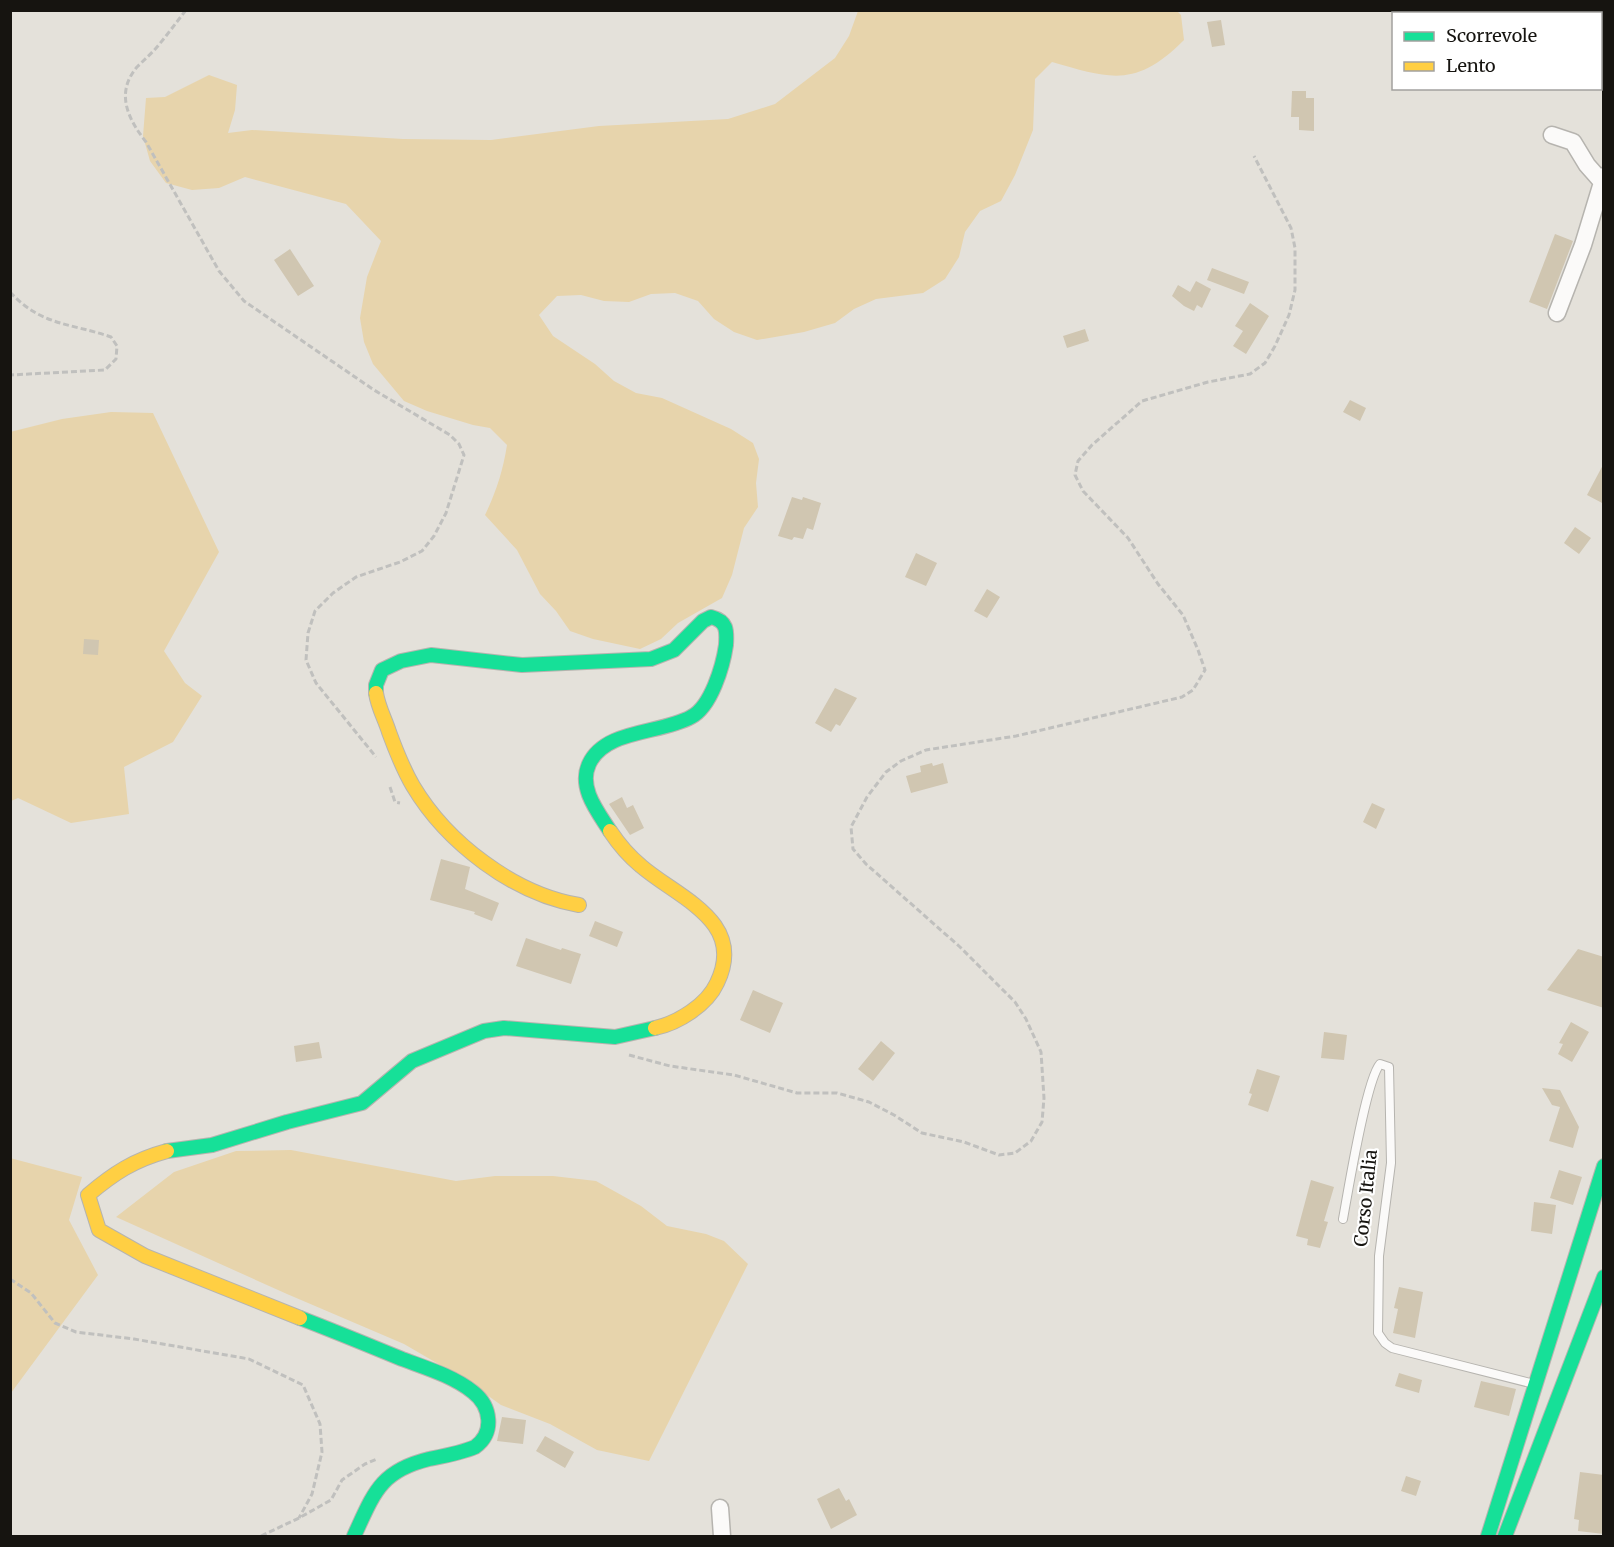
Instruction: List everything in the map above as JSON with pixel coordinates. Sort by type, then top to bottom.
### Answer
[{"type":"street","points":[[1552,135],[1573,142],[1587,165],[1603,179],[1583,245],[1557,312]]},
{"type":"street","points":[[354,1536],[375,1494],[391,1473],[416,1463],[446,1457],[477,1447],[487,1432],[489,1418],[486,1405],[467,1388],[441,1374],[145,1256],[99,1230],[88,1195],[112,1174],[145,1157],[179,1148],[212,1145],[287,1122],[362,1103],[412,1061],[484,1031],[504,1028],[615,1037],[663,1026],[692,1011],[714,990],[724,969],[725,948],[719,931],[693,902],[641,866],[613,836],[593,804],[586,786],[588,766],[597,751],[613,741],[692,717],[710,696],[723,664],[728,633],[726,626],[719,618],[711,617],[703,621],[674,650],[651,659],[522,665],[431,655],[401,661],[382,670],[376,687],[393,746],[424,804],[454,839],[508,880],[525,890],[556,902],[579,905]]},
{"type":"street","points":[[1488,1536],[1604,1166]]},
{"type":"street","points":[[1505,1536],[1604,1277]]},
{"type":"street","points":[[720,1508],[722,1536]]},
{"type":"lane","name":"Corso Italia","points":[[1342,1219],[1375,1070],[1380,1065],[1389,1067],[1391,1163],[1379,1256],[1378,1334],[1392,1348],[1535,1384]]},
{"type":"path","points":[[186,10],[136,69],[130,80],[124,104],[133,125],[152,152],[219,271],[244,301],[374,390],[450,435],[459,444],[464,454],[446,513],[434,536],[422,551],[400,562],[356,578],[333,593],[315,611],[308,633],[306,660],[316,683],[380,761]]},
{"type":"path","points":[[625,1054],[670,1066],[734,1076],[797,1093],[837,1093],[869,1102],[922,1133],[964,1142],[999,1155],[1014,1152],[1031,1141],[1042,1122],[1044,1098],[1041,1052],[1026,1019],[1015,1002],[960,947],[866,864],[853,849],[851,827],[867,797],[886,772],[901,761],[926,750],[1016,736],[1182,697],[1193,690],[1204,670],[1183,615],[1158,584],[1128,538],[1097,508],[1083,491],[1075,475],[1078,461],[1092,445],[1142,401],[1208,382],[1250,374],[1265,363],[1275,346],[1289,315],[1295,290],[1295,248],[1291,228],[1254,156]]},
{"type":"path","points":[[10,292],[22,305],[44,319],[111,337],[117,346],[116,359],[105,370],[10,375]]},
{"type":"path","points":[[388,782],[395,802],[414,808],[424,804]]},
{"type":"path","points":[[10,1279],[31,1293],[55,1323],[76,1332],[134,1339],[249,1359],[303,1385],[320,1424],[322,1452],[312,1494],[299,1518]]},
{"type":"path","points":[[261,1536],[331,1500],[342,1480],[365,1464],[384,1456]]},
{"type":"shaded area","points":[[858,11],[1177,11],[1181,15],[1184,40],[1167,55],[1137,73],[1107,75],[1052,62],[1035,79],[1033,130],[1015,175],[1001,201],[980,211],[965,232],[959,257],[945,279],[923,293],[876,299],[854,309],[835,323],[804,332],[757,340],[734,332],[714,319],[698,301],[675,293],[651,294],[629,302],[604,301],[581,295],[557,296],[539,315],[553,336],[595,364],[614,381],[636,393],[662,398],[731,429],[753,443],[759,459],[756,483],[758,507],[744,528],[732,575],[722,598],[678,623],[661,639],[640,649],[593,639],[570,631],[540,594],[517,550],[485,515],[499,481],[507,445],[490,428],[427,411],[404,401],[373,364],[364,342],[360,318],[367,277],[381,241],[346,204],[245,177],[219,188],[192,190],[166,183],[150,161],[143,136],[146,98],[165,97],[209,75],[237,85],[235,110],[228,133],[252,130],[403,139],[491,140],[599,126],[728,119],[775,104],[835,58],[849,36]]},
{"type":"shaded area","points":[[111,412],[153,413],[219,552],[164,651],[185,683],[202,696],[173,742],[124,767],[129,814],[71,823],[18,798],[11,801],[10,432],[62,419]]},
{"type":"shaded area","points":[[291,1150],[456,1181],[495,1176],[553,1176],[596,1181],[641,1206],[667,1226],[706,1234],[724,1241],[748,1264],[649,1461],[597,1450],[550,1424],[501,1405],[466,1380],[404,1344],[116,1217],[174,1172],[236,1151]]},
{"type":"shaded area","points":[[10,1158],[82,1177],[69,1220],[98,1275],[11,1393]]},
{"type":"building","points":[[1221,20],[1225,45],[1212,47],[1207,22]]},
{"type":"building","points":[[1292,91],[1306,91],[1306,98],[1314,98],[1314,131],[1299,130],[1299,117],[1291,117]]},
{"type":"building","points":[[1555,234],[1573,241],[1547,309],[1529,302]]},
{"type":"building","points":[[290,249],[314,286],[298,296],[274,260]]},
{"type":"building","points":[[1212,268],[1249,282],[1244,294],[1207,280]]},
{"type":"building","points":[[1196,281],[1211,289],[1202,308],[1197,305],[1194,311],[1172,296],[1178,285],[1190,292]]},
{"type":"building","points":[[1250,303],[1269,316],[1246,354],[1233,346],[1243,331],[1235,326]]},
{"type":"building","points":[[1085,329],[1089,341],[1067,348],[1063,336]]},
{"type":"building","points":[[1350,400],[1366,408],[1360,421],[1343,412]]},
{"type":"building","points":[[1604,463],[1604,504],[1587,495]]},
{"type":"building","points":[[792,497],[802,500],[803,497],[821,503],[813,530],[807,528],[803,539],[794,537],[792,540],[778,536]]},
{"type":"building","points":[[1575,527],[1591,538],[1579,554],[1564,543]]},
{"type":"building","points":[[916,553],[937,563],[926,586],[905,577]]},
{"type":"building","points":[[987,589],[1000,597],[987,618],[974,611]]},
{"type":"building","points":[[84,639],[99,640],[98,655],[83,654]]},
{"type":"building","points":[[835,688],[857,698],[840,726],[836,724],[831,732],[815,723]]},
{"type":"building","points":[[932,763],[933,766],[943,763],[948,783],[911,793],[906,776],[921,772],[920,766]]},
{"type":"building","points":[[622,797],[627,808],[633,805],[644,828],[630,835],[609,804]]},
{"type":"building","points":[[1372,803],[1385,809],[1376,829],[1363,822]]},
{"type":"building","points":[[441,859],[470,867],[465,889],[499,903],[492,921],[474,914],[475,912],[430,900]]},
{"type":"building","points":[[595,921],[623,932],[617,947],[589,936]]},
{"type":"building","points":[[526,938],[581,954],[571,984],[516,966]]},
{"type":"building","points":[[1578,949],[1604,957],[1604,1008],[1547,990]]},
{"type":"building","points":[[753,990],[783,1003],[770,1033],[740,1020]]},
{"type":"building","points":[[1571,1022],[1589,1032],[1572,1062],[1558,1054],[1563,1044],[1559,1043]]},
{"type":"building","points":[[1324,1032],[1347,1035],[1344,1060],[1321,1058]]},
{"type":"building","points":[[881,1041],[895,1053],[873,1081],[858,1069]]},
{"type":"building","points":[[319,1042],[322,1058],[296,1062],[294,1046]]},
{"type":"building","points":[[1257,1069],[1280,1076],[1268,1112],[1248,1105],[1252,1094],[1249,1093]]},
{"type":"building","points":[[1542,1088],[1560,1090],[1579,1127],[1573,1148],[1549,1141],[1560,1107],[1552,1105]]},
{"type":"building","points":[[1559,1170],[1582,1177],[1573,1205],[1550,1198]]},
{"type":"building","points":[[1311,1180],[1334,1187],[1324,1221],[1328,1222],[1320,1248],[1307,1245],[1308,1239],[1296,1236]]},
{"type":"building","points":[[1534,1202],[1556,1205],[1552,1234],[1531,1231]]},
{"type":"building","points":[[1399,1287],[1423,1292],[1415,1338],[1393,1333],[1398,1309],[1394,1308]]},
{"type":"building","points":[[1399,1373],[1422,1380],[1419,1393],[1395,1386]]},
{"type":"building","points":[[1481,1381],[1516,1389],[1509,1416],[1474,1407]]},
{"type":"building","points":[[502,1417],[526,1420],[523,1444],[497,1441]]},
{"type":"building","points":[[545,1436],[574,1452],[565,1468],[536,1451]]},
{"type":"building","points":[[1580,1472],[1604,1475],[1604,1534],[1578,1531],[1579,1520],[1574,1519]]},
{"type":"building","points":[[1406,1476],[1421,1481],[1416,1496],[1401,1491]]},
{"type":"building","points":[[839,1488],[846,1501],[849,1499],[857,1515],[831,1529],[817,1499]]},
{"type":"traffic: fast","points":[[376,693],[376,685],[382,670],[401,661],[431,655],[522,665],[651,659],[674,650],[703,621],[711,617],[720,621],[725,627],[726,635],[722,664],[715,685],[698,712],[665,727],[620,738],[607,744],[589,764],[586,773],[588,791],[595,808],[610,831]]},
{"type":"traffic: fast","points":[[167,1151],[212,1145],[287,1122],[362,1103],[412,1061],[484,1031],[504,1028],[615,1037],[655,1028]]},
{"type":"traffic: fast","points":[[1488,1536],[1604,1166]]},
{"type":"traffic: fast","points":[[1505,1536],[1604,1277]]},
{"type":"traffic: fast","points":[[300,1318],[448,1377],[473,1392],[487,1412],[486,1434],[475,1447],[413,1464],[389,1477],[374,1496],[354,1536]]},
{"type":"traffic: slow","points":[[376,693],[406,773],[427,807],[444,827],[463,846],[507,878],[530,890],[579,905]]},
{"type":"traffic: slow","points":[[610,831],[624,850],[637,862],[704,913],[716,927],[723,943],[724,961],[717,983],[706,999],[691,1012],[673,1022],[655,1028]]},
{"type":"traffic: slow","points":[[167,1151],[125,1168],[88,1195],[99,1230],[145,1256],[300,1318]]}]
